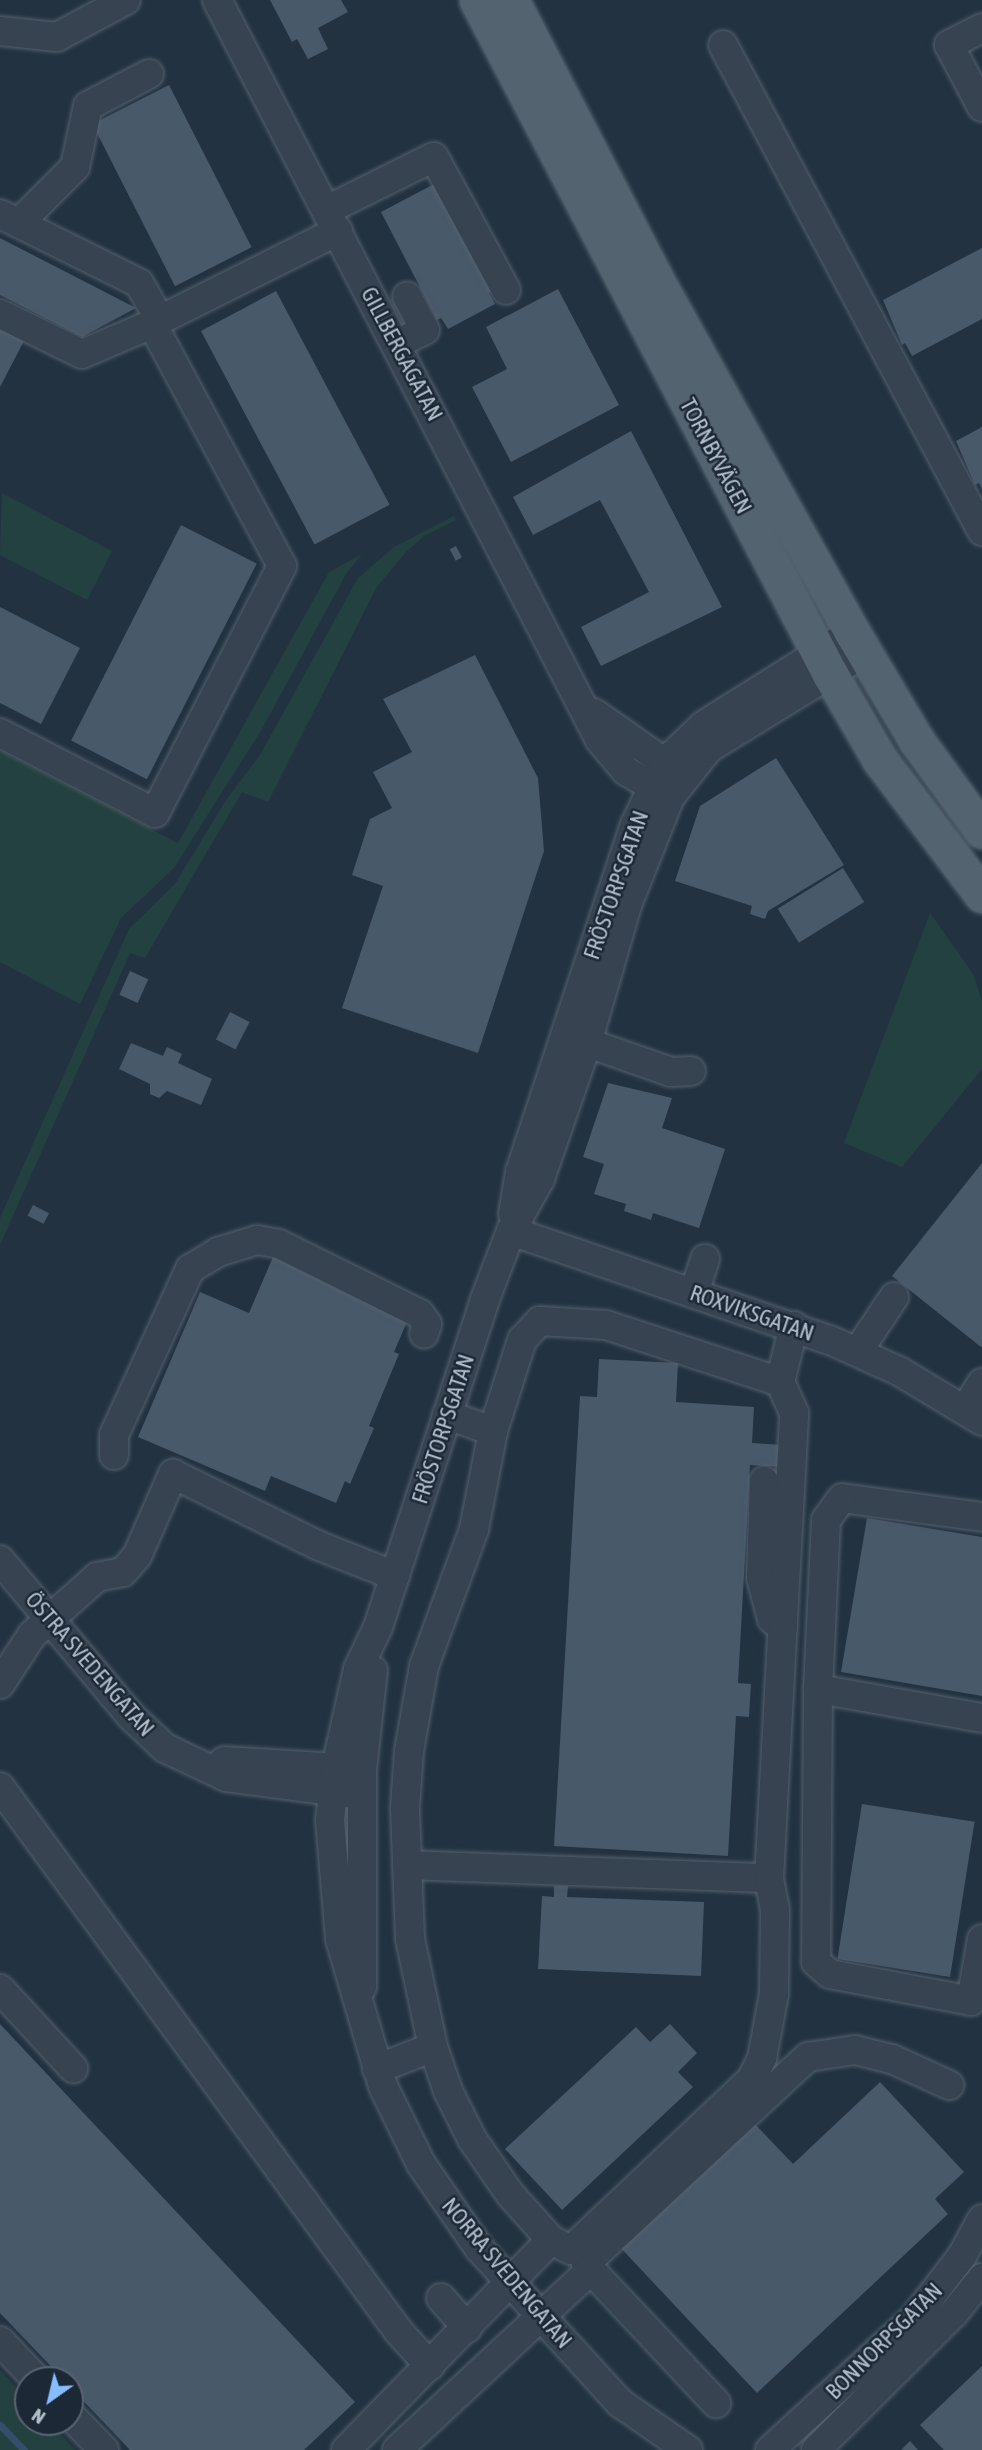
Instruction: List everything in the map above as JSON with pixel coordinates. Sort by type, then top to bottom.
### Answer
[{"type":"main road","name":"TORNBYVÄGEN","points":[[477,0],[824,663],[880,760],[982,895]]},
{"type":"main road","name":"TORNBYVÄGEN","points":[[511,0],[655,278],[858,643],[916,740],[982,831]]},
{"type":"street","points":[[0,31],[57,37],[85,9],[126,0]]},
{"type":"street","name":"GILLBERGAGATAN","points":[[217,0],[587,707],[667,780]]},
{"type":"street","points":[[982,28],[949,45],[982,107]]},
{"type":"street","points":[[723,45],[982,531]]},
{"type":"street","points":[[0,733],[155,813],[282,566],[156,322],[139,283],[9,219],[75,167],[88,106],[149,74]]},
{"type":"street","points":[[0,314],[82,354],[156,322],[333,220],[434,157],[506,290]]},
{"type":"street","points":[[397,344],[425,330],[407,296]]},
{"type":"street","name":"FRÖSTORPSGATAN","points":[[348,1781],[358,1669],[378,1627],[511,1231],[520,1172],[576,1039],[667,780],[704,725],[858,643]]},
{"type":"street","points":[[576,1039],[671,1072],[691,1071]]},
{"type":"street","name":"ROXVIKSGATAN","points":[[511,1231],[794,1326],[858,1351],[973,1415]]},
{"type":"street","points":[[114,1455],[114,1435],[190,1269],[218,1252],[257,1240],[279,1244],[420,1314],[427,1324],[424,1334]]},
{"type":"street","points":[[694,1293],[705,1259]]},
{"type":"street","points":[[858,1351],[894,1297]]},
{"type":"street","points":[[780,1382],[606,1325],[540,1321],[522,1340],[493,1431],[474,1529],[417,1696],[405,1807],[410,1939],[433,2047],[448,2091],[472,2139],[510,2194],[551,2240],[571,2250],[751,2080],[762,2058],[774,1994],[775,1910],[769,1878],[794,1413],[780,1382],[794,1326]]},
{"type":"street","points":[[973,1415],[982,1383]]},
{"type":"street","points":[[447,1416],[493,1431]]},
{"type":"street","points":[[0,1684],[23,1645],[50,1619],[97,1577],[123,1572],[137,1556],[173,1474],[326,1549],[395,1576]]},
{"type":"street","points":[[764,1481],[761,1578],[772,1619],[783,1628]]},
{"type":"street","points":[[982,1517],[842,1498],[826,1520],[818,1689],[816,1962],[830,1974],[971,2001],[982,1939]]},
{"type":"street","name":"ÖSTRA SVEDENGATAN","points":[[0,1560],[150,1737],[186,1760],[348,1781]]},
{"type":"street","points":[[818,1689],[982,1718]]},
{"type":"street","name":"NORRA SVEDENGATAN","points":[[348,1781],[330,1846],[340,1939],[377,2069],[421,2164],[447,2206],[508,2281],[620,2403],[688,2450]]},
{"type":"street","points":[[0,1787],[399,2332],[430,2367]]},
{"type":"street","points":[[407,1865],[769,1878]]},
{"type":"street","points":[[0,1989],[73,2068]]},
{"type":"street","points":[[377,2069],[433,2047]]},
{"type":"street","points":[[716,2403],[586,2263],[808,2057],[855,2050],[892,2059],[949,2085]]},
{"type":"street","name":"BONNORPSGATAN","points":[[770,2450],[915,2317],[950,2274],[982,2219]]},
{"type":"street","points":[[346,2450],[430,2367],[508,2281],[551,2240]]},
{"type":"street","points":[[397,2450],[591,2270]]},
{"type":"street","name":"BONNORPSGATAN","points":[[816,2450],[954,2313],[982,2278]]},
{"type":"street","points":[[441,2298],[467,2328]]},
{"type":"street","points":[[0,2341],[24,2366]]},
{"type":"street","name":"NORRA SVEDENGATAN","points":[[620,2403],[644,2450]]},
{"type":"street","points":[[84,2429],[104,2450]]},
{"type":"green space","points":[[2,493],[112,551],[87,600],[0,555]]},
{"type":"green space","points":[[454,516],[456,520],[424,536],[405,553],[376,588],[268,802],[242,792],[145,958],[130,953],[0,1245],[0,1218],[129,929],[175,884],[226,800],[260,755],[358,578],[394,547]]},
{"type":"green space","points":[[362,554],[346,574],[262,729],[174,868],[121,918],[80,1004],[0,962],[0,751],[178,843],[329,572]]},
{"type":"green space","points":[[930,913],[973,974],[982,1001],[982,1069],[902,1167],[844,1143]]},
{"type":"green space","points":[[0,2370],[14,2385],[14,2436],[62,2436],[75,2450],[0,2450]]},
{"type":"building","points":[[270,0],[341,0],[348,12],[318,28],[328,49],[308,59],[297,39],[292,42]]},
{"type":"building","points":[[169,85],[252,247],[175,286],[92,124]]},
{"type":"building","points":[[436,183],[493,291],[489,293],[495,304],[448,329],[441,318],[437,320],[381,212]]},
{"type":"building","points":[[0,238],[136,308],[82,337],[0,295]]},
{"type":"building","points":[[982,248],[982,319],[912,356],[905,343],[902,345],[883,300]]},
{"type":"building","points":[[558,289],[619,405],[511,462],[472,387],[507,369],[486,327]]},
{"type":"building","points":[[276,291],[390,505],[315,545],[201,331]]},
{"type":"building","points":[[0,324],[26,337],[0,387]]},
{"type":"building","points":[[982,427],[982,490],[979,483],[975,485],[956,441]]},
{"type":"building","points":[[631,431],[722,607],[601,666],[581,627],[649,592],[600,500],[533,535],[513,497]]},
{"type":"building","points":[[181,525],[257,564],[147,779],[71,741]]},
{"type":"building","points":[[456,546],[462,558],[456,561],[450,549]]},
{"type":"building","points":[[0,607],[80,648],[41,724],[0,703]]},
{"type":"building","points":[[475,655],[538,778],[544,851],[478,1053],[342,1008],[383,886],[352,875],[370,819],[392,808],[373,772],[412,752],[383,699]]},
{"type":"building","points":[[776,758],[844,865],[768,911],[765,919],[750,914],[752,906],[675,881],[700,806]]},
{"type":"building","points":[[843,868],[864,902],[799,943],[778,909]]},
{"type":"building","points":[[130,971],[148,979],[138,1003],[119,995]]},
{"type":"building","points":[[230,1012],[250,1022],[236,1050],[216,1040]]},
{"type":"building","points":[[131,1043],[163,1056],[167,1047],[182,1054],[178,1063],[212,1079],[201,1105],[167,1091],[159,1098],[150,1094],[150,1084],[119,1069]]},
{"type":"building","points":[[608,1083],[672,1098],[662,1128],[725,1149],[699,1228],[653,1213],[651,1220],[624,1211],[626,1204],[594,1194],[604,1164],[583,1157]]},
{"type":"building","points":[[982,1163],[982,1346],[981,1347],[892,1276]]},
{"type":"building","points":[[33,1205],[49,1213],[44,1224],[28,1216]]},
{"type":"building","points":[[273,1257],[410,1315],[394,1352],[399,1354],[369,1426],[374,1428],[350,1484],[345,1481],[336,1503],[271,1476],[265,1491],[138,1437],[200,1292],[249,1313]]},
{"type":"building","points":[[599,1359],[678,1363],[676,1402],[754,1407],[752,1443],[784,1445],[782,1467],[750,1465],[738,1683],[751,1684],[749,1717],[736,1716],[728,1856],[554,1846],[580,1396],[597,1397]]},
{"type":"building","points":[[867,1518],[982,1537],[982,1696],[841,1672]]},
{"type":"building","points":[[862,1804],[975,1822],[950,1977],[837,1959]]},
{"type":"building","points":[[554,1886],[568,1886],[567,1897],[704,1902],[701,1976],[538,1969],[542,1896],[554,1897]]},
{"type":"building","points":[[0,2024],[355,2402],[304,2450],[130,2450],[84,2402],[84,2366],[51,2366],[0,2313]]},
{"type":"building","points":[[670,2024],[697,2053],[678,2072],[693,2087],[562,2210],[505,2149],[636,2027],[650,2042]]},
{"type":"building","points":[[880,2082],[964,2172],[935,2199],[948,2214],[757,2393],[618,2245],[752,2121],[793,2164]]},
{"type":"building","points":[[982,2366],[982,2450],[944,2450],[920,2425]]},
{"type":"building","points":[[910,2441],[918,2450],[901,2450]]},
{"type":"waterway","points":[[0,2425],[24,2450]]}]
